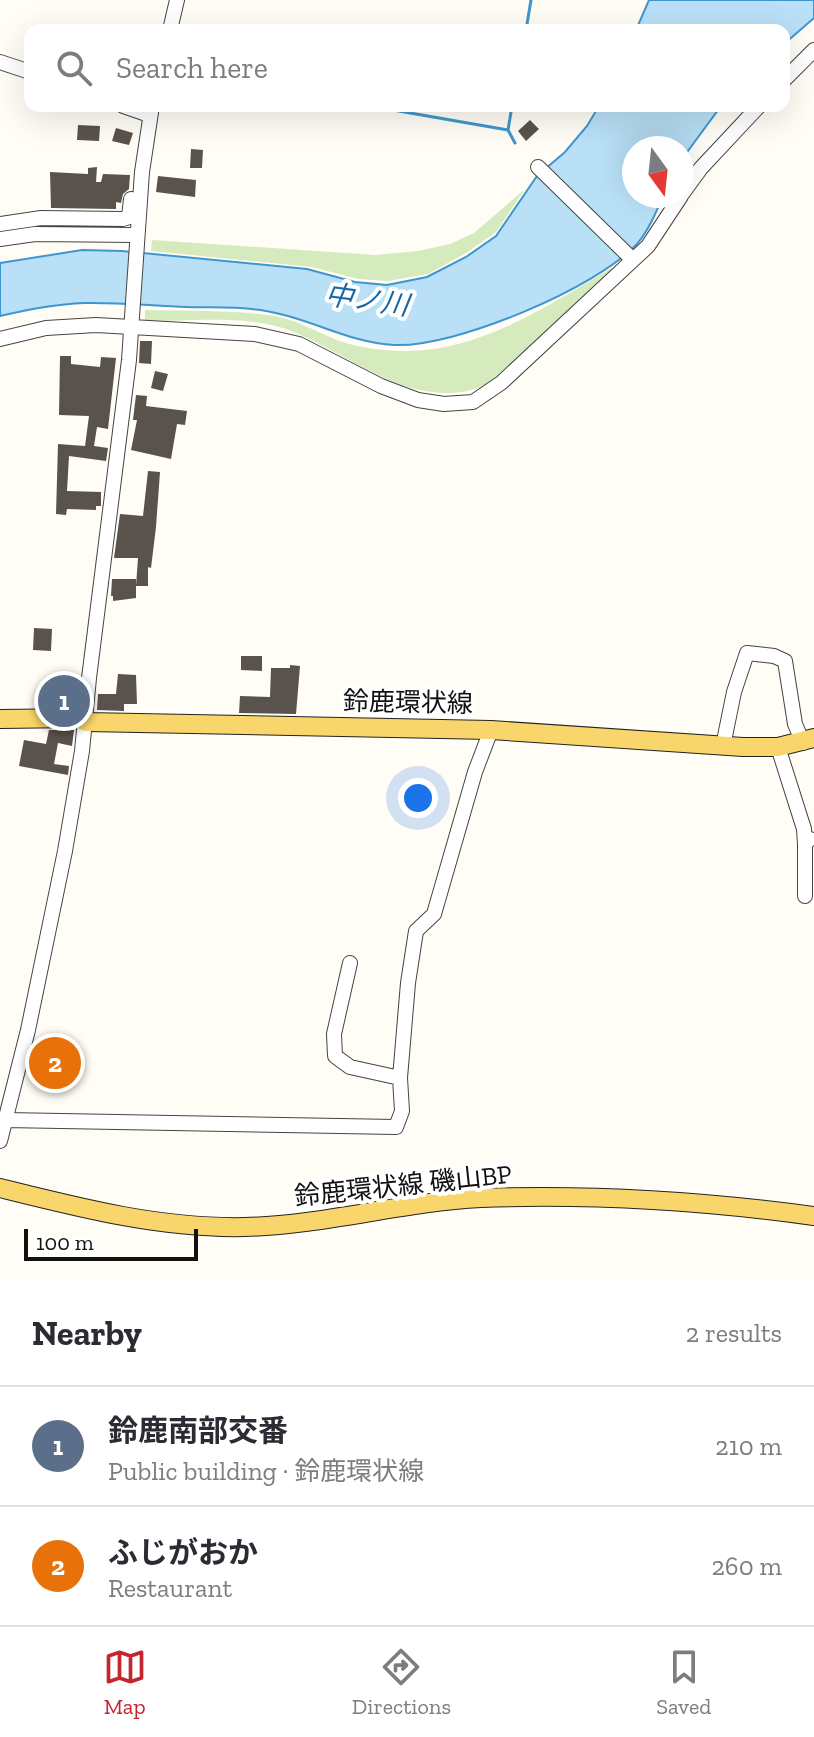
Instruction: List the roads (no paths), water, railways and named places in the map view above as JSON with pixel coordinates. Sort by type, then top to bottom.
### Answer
[{"type":"main road","name":"鈴鹿環状線","points":[[0,719],[79,718],[86,722],[491,730],[723,746],[778,747],[808,741]]},
{"type":"main road","name":"鈴鹿環状線 磯山BP","points":[[0,1188],[81,1209],[141,1219],[244,1227],[308,1222],[476,1198],[573,1196],[766,1209],[814,1216]]},
{"type":"street","points":[[171,24],[177,0]]},
{"type":"street","points":[[790,74],[814,50]]},
{"type":"street","points":[[0,62],[24,70]]},
{"type":"street","points":[[0,224],[41,218],[129,217],[148,112]]},
{"type":"street","points":[[0,1141],[28,1030],[65,851],[86,722],[119,444],[148,112]]},
{"type":"street","points":[[694,177],[753,112]]},
{"type":"street","points":[[538,167],[633,260]]},
{"type":"street","points":[[0,339],[46,328],[128,325],[275,337],[299,344],[407,396],[431,403],[459,405],[486,396],[501,383],[633,260],[660,231],[673,208]]},
{"type":"street","points":[[0,236],[73,232],[136,237]]},
{"type":"street","points":[[723,746],[734,692],[747,653],[774,656],[785,661],[795,724],[808,741]]},
{"type":"street","points":[[5,1120],[396,1127],[402,1111],[400,1078],[416,931],[434,914],[475,772],[491,730]]},
{"type":"street","points":[[778,747],[810,839],[805,896]]},
{"type":"street","points":[[350,963],[334,1034],[335,1056],[350,1067],[400,1078]]},
{"type":"water","points":[[649,0],[814,0],[814,18],[790,39],[790,24],[639,24]]},
{"type":"water","name":"中ノ川","points":[[595,112],[717,112],[694,143],[694,136],[622,136],[622,208],[658,208],[637,244],[590,279],[558,296],[452,337],[420,343],[377,343],[282,314],[246,308],[84,303],[0,316],[0,263],[82,250],[307,269],[355,282],[387,285],[427,277],[466,257],[496,236],[537,176],[565,152]]},
{"type":"waterway","points":[[527,24],[531,0]]},
{"type":"waterway","points":[[404,112],[508,130]]},
{"type":"waterway","points":[[511,112],[508,130],[515,143]]},
{"type":"place","name":"鈴鹿南部交番","points":[[64,701]]},
{"type":"place","name":"ふじがおか","points":[[55,1063]]}]
